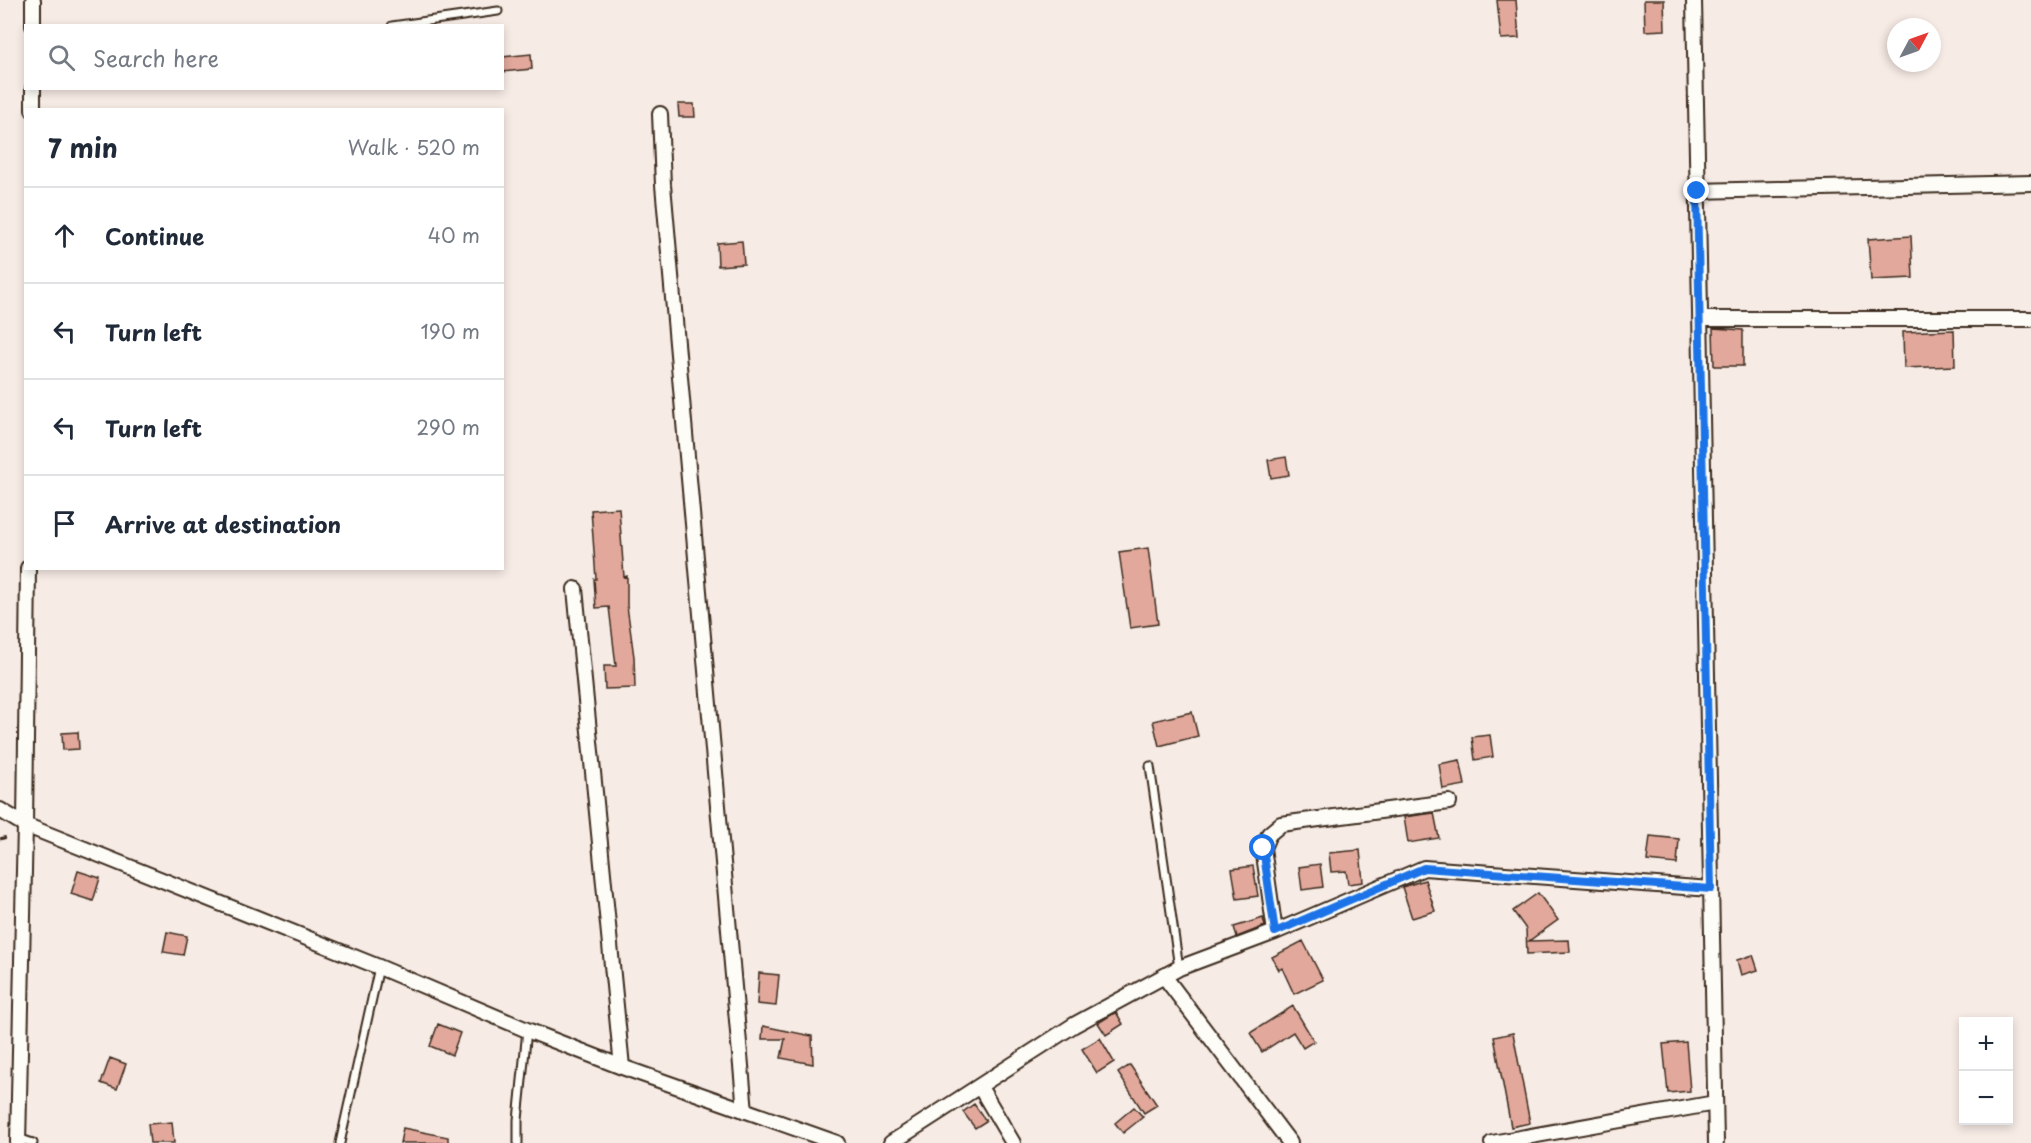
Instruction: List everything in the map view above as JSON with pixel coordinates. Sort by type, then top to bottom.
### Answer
[{"type":"street","points":[[33,0],[33,24]]},
{"type":"street","points":[[1694,0],[1716,1143]]},
{"type":"street","points":[[33,90],[33,108]]},
{"type":"street","points":[[660,114],[663,185],[744,1111]]},
{"type":"street","points":[[1697,191],[2031,183]]},
{"type":"street","points":[[1700,319],[2031,319]]},
{"type":"street","points":[[18,1141],[28,570]]},
{"type":"street","points":[[575,589],[622,1067]]},
{"type":"street","points":[[1275,932],[1263,848],[1269,834],[1281,824],[1449,802]]},
{"type":"street","points":[[0,810],[25,825],[379,967],[527,1030],[622,1067],[837,1143]]},
{"type":"street","points":[[891,1143],[1074,1025],[1179,968],[1275,932],[1424,868],[1711,889]]},
{"type":"street","points":[[1164,976],[1290,1143]]},
{"type":"street","points":[[980,1087],[1013,1143]]},
{"type":"street","points":[[1495,1142],[1715,1103]]},
{"type":"lane","points":[[407,24],[498,11]]},
{"type":"lane","points":[[1150,766],[1179,968]]},
{"type":"lane","points":[[340,1143],[379,967]]},
{"type":"lane","points":[[518,1143],[518,1119],[527,1030]]},
{"type":"lane","points":[[18,1141],[33,1143]]},
{"type":"building","points":[[1497,0],[1516,0],[1519,38],[1501,39]]},
{"type":"building","points":[[1644,0],[1664,0],[1665,30],[1645,31]]},
{"type":"building","points":[[531,54],[532,69],[504,72],[504,57]]},
{"type":"building","points":[[678,104],[694,104],[695,117],[679,117]]},
{"type":"building","points":[[1911,236],[1913,278],[1871,280],[1868,239]]},
{"type":"building","points":[[742,241],[744,264],[718,266],[717,243]]},
{"type":"building","points":[[1713,328],[1743,330],[1743,366],[1714,366]]},
{"type":"building","points":[[1954,330],[1955,366],[1904,368],[1903,332]]},
{"type":"building","points":[[1286,457],[1289,475],[1271,478],[1268,460]]},
{"type":"building","points":[[619,508],[624,577],[627,576],[627,606],[634,657],[635,688],[605,689],[604,666],[616,666],[609,607],[596,608],[591,510]]},
{"type":"building","points":[[1148,548],[1158,624],[1130,628],[1119,552]]},
{"type":"building","points":[[1192,712],[1198,736],[1159,746],[1153,721]]},
{"type":"building","points":[[78,732],[79,749],[63,750],[62,733]]},
{"type":"building","points":[[1490,735],[1493,757],[1475,760],[1472,737]]},
{"type":"building","points":[[1460,760],[1465,785],[1443,789],[1439,764]]},
{"type":"building","points":[[1434,813],[1439,838],[1408,843],[1404,817]]},
{"type":"building","points":[[1650,836],[1679,839],[1677,864],[1647,861]]},
{"type":"building","points":[[1360,850],[1363,882],[1348,884],[1346,871],[1331,872],[1329,853]]},
{"type":"building","points":[[1320,864],[1323,887],[1302,890],[1299,867]]},
{"type":"building","points":[[1253,866],[1258,896],[1237,899],[1232,869]]},
{"type":"building","points":[[78,871],[100,878],[93,901],[71,894]]},
{"type":"building","points":[[1425,880],[1435,911],[1412,918],[1402,887]]},
{"type":"building","points":[[1538,893],[1558,920],[1529,941],[1569,940],[1570,952],[1527,954],[1526,929],[1513,911]]},
{"type":"building","points":[[1263,918],[1265,926],[1237,937],[1234,927]]},
{"type":"building","points":[[167,932],[187,936],[183,955],[163,952]]},
{"type":"building","points":[[1303,941],[1323,980],[1294,994],[1282,968],[1279,970],[1272,957]]},
{"type":"building","points":[[1753,955],[1758,970],[1741,975],[1737,960]]},
{"type":"building","points":[[759,973],[779,975],[776,1006],[757,1004]]},
{"type":"building","points":[[1293,1006],[1314,1041],[1303,1048],[1293,1032],[1262,1052],[1250,1033]]},
{"type":"building","points":[[1116,1012],[1123,1024],[1106,1035],[1098,1023]]},
{"type":"building","points":[[438,1024],[460,1033],[452,1055],[430,1046]]},
{"type":"building","points":[[763,1026],[812,1036],[813,1064],[781,1058],[785,1039],[762,1039]]},
{"type":"building","points":[[1513,1033],[1530,1123],[1511,1127],[1494,1037]]},
{"type":"building","points":[[1100,1038],[1114,1062],[1097,1073],[1082,1049]]},
{"type":"building","points":[[1686,1042],[1690,1091],[1668,1093],[1663,1044]]},
{"type":"building","points":[[110,1058],[126,1064],[117,1089],[101,1083]]},
{"type":"building","points":[[1130,1065],[1157,1105],[1144,1113],[1118,1073]]},
{"type":"building","points":[[974,1104],[986,1121],[975,1128],[963,1112]]},
{"type":"building","points":[[1134,1107],[1143,1117],[1123,1133],[1115,1123]]},
{"type":"building","points":[[172,1122],[174,1143],[150,1143],[148,1124]]},
{"type":"building","points":[[403,1128],[448,1137],[448,1143],[400,1143]]},
{"type":"route","points":[[1263,848],[1275,932],[1424,868],[1711,889],[1697,191]]}]
